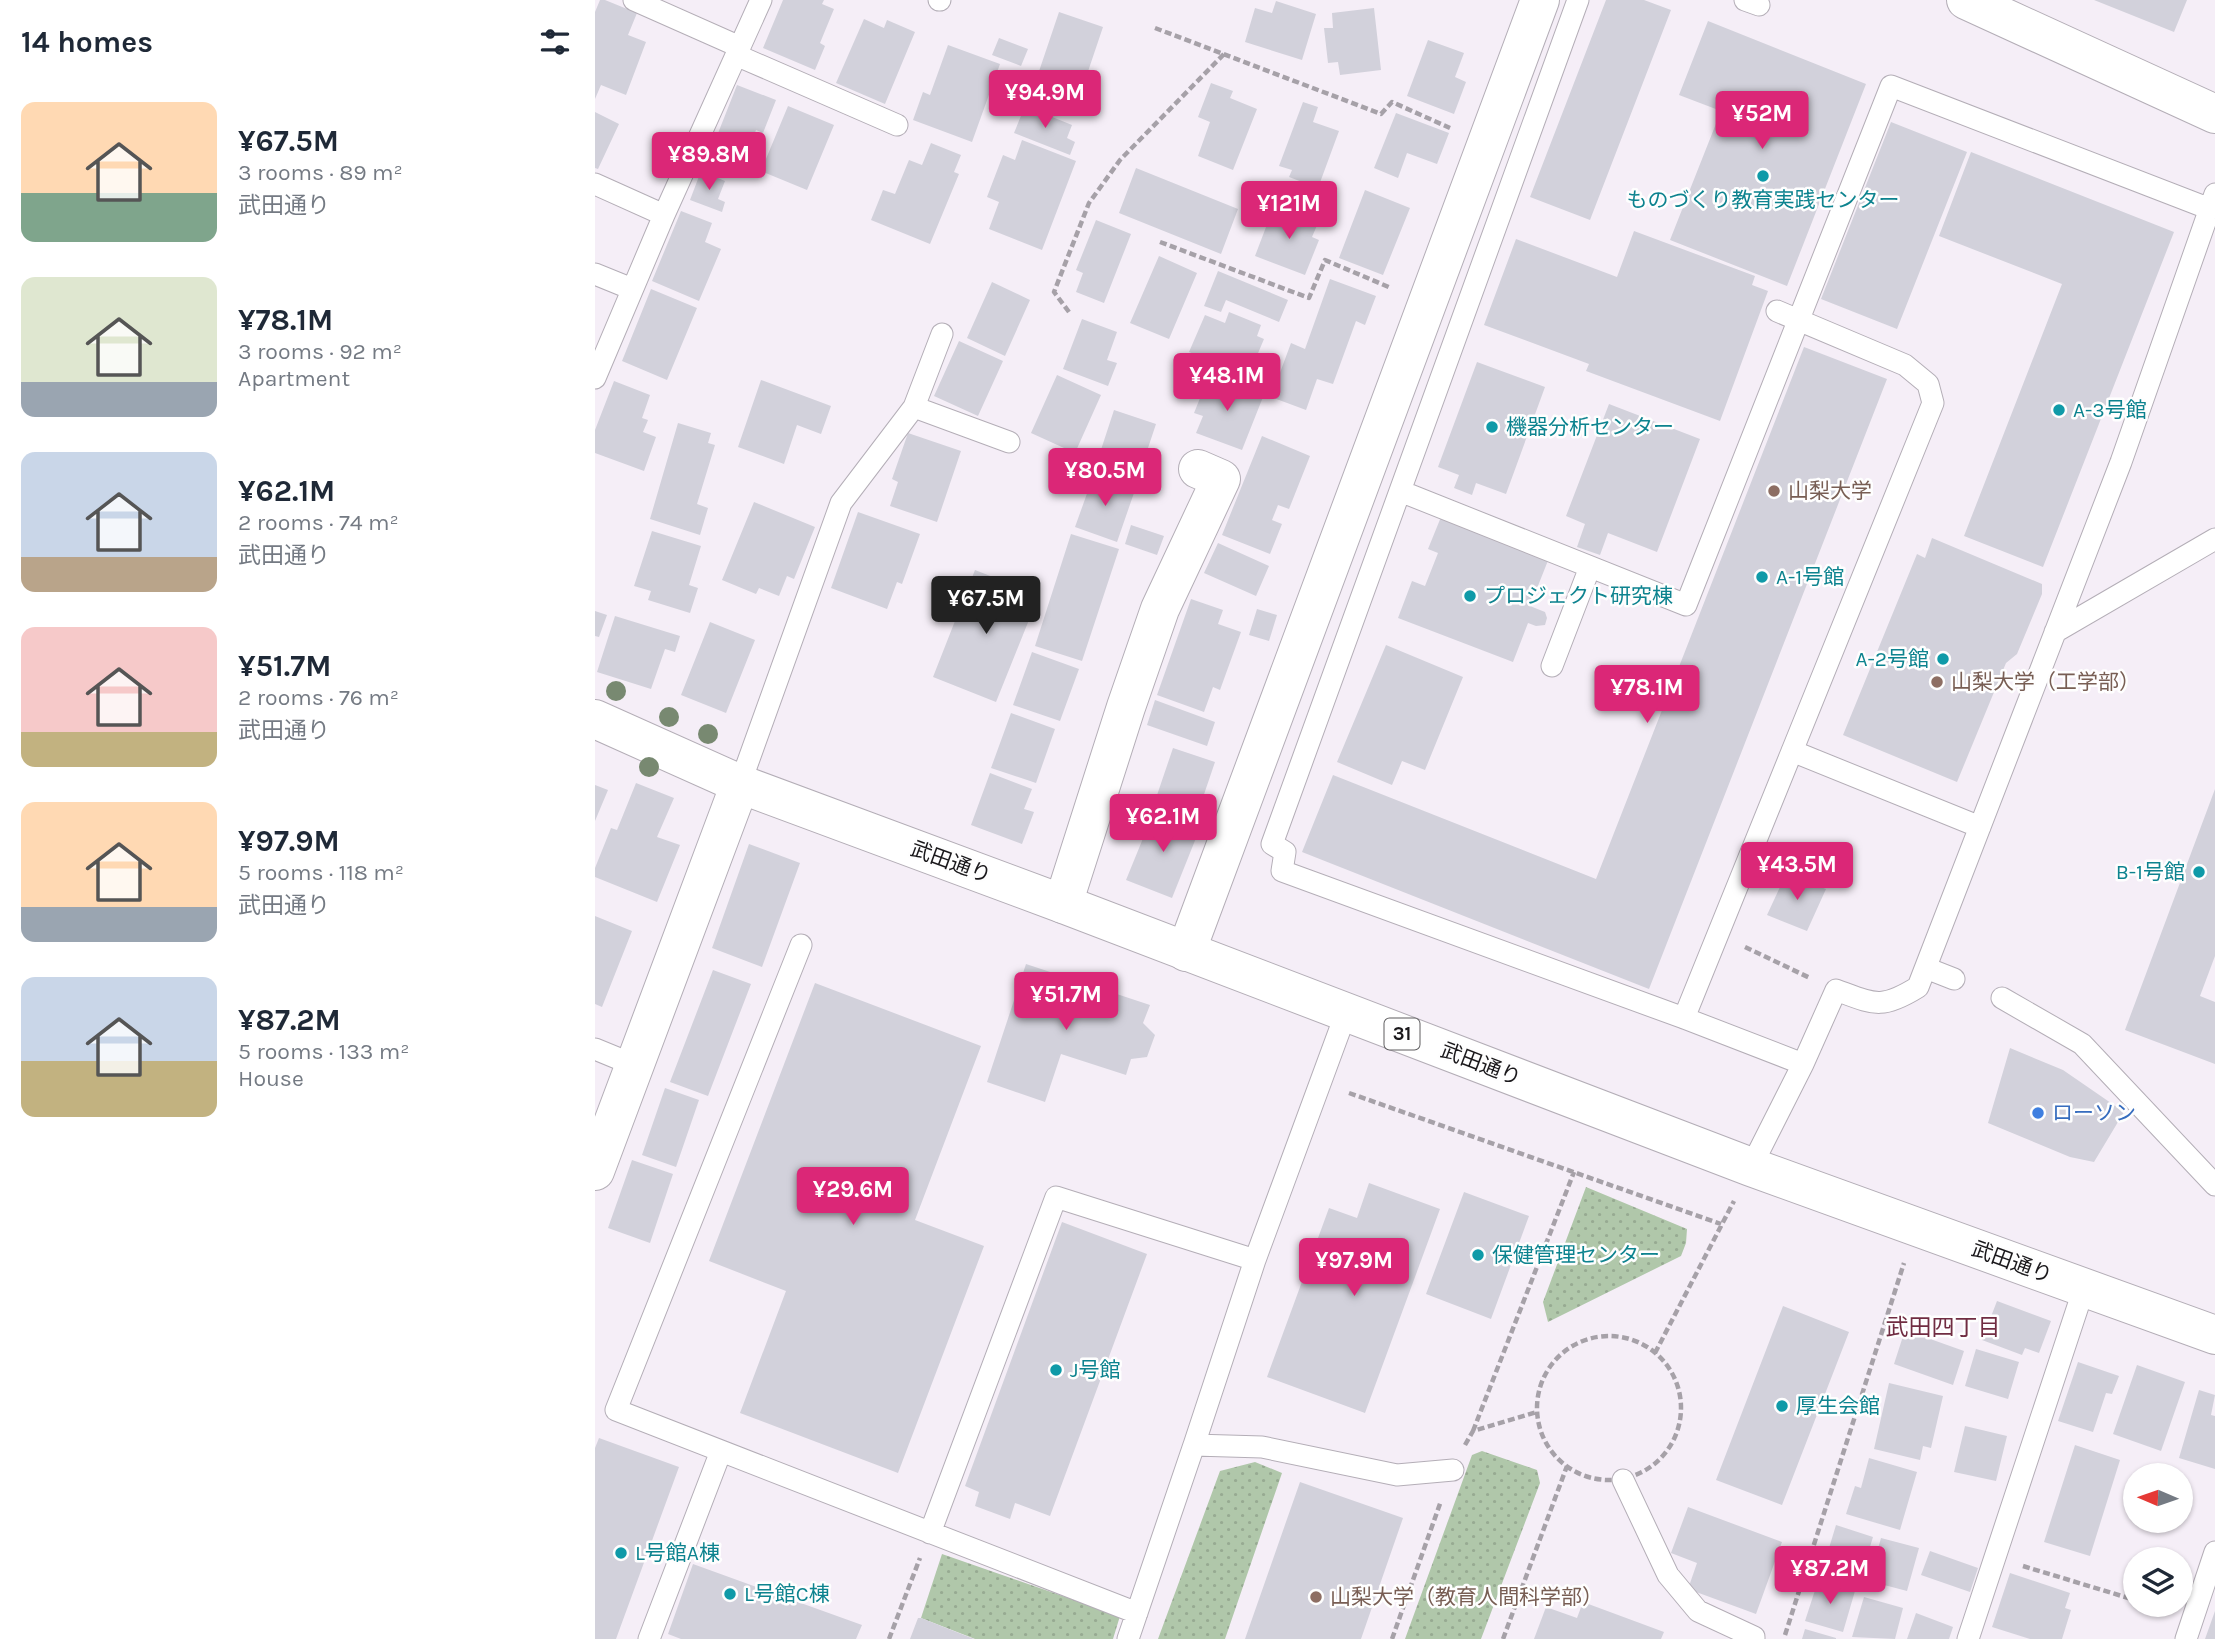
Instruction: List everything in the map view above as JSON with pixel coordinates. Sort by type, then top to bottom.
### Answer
[{"type":"street","points":[[1186,952],[1540,0]]},
{"type":"street","points":[[1966,0],[2215,114]]},
{"type":"street","points":[[1063,904],[1160,609],[1221,479],[1198,469]]},
{"type":"street","name":"武田通り","points":[[595,719],[740,784],[1063,904],[1751,1167],[2215,1335]]},
{"type":"street","points":[[595,1171],[740,784]]},
{"type":"lane","points":[[634,0],[897,125]]},
{"type":"lane","points":[[595,378],[664,215],[761,0]]},
{"type":"lane","points":[[1578,0],[1272,844],[1285,852],[1282,871],[1803,1064]]},
{"type":"lane","points":[[1400,491],[1686,606],[1891,86],[2212,201],[2122,462],[1918,987],[1898,999],[1872,1004],[1836,990],[1803,1064],[1751,1167]]},
{"type":"lane","points":[[595,184],[664,215]]},
{"type":"lane","points":[[595,274],[632,289]]},
{"type":"lane","points":[[1684,1018],[1933,403],[1928,384],[1905,365],[1777,311]]},
{"type":"lane","points":[[740,784],[841,503],[914,407],[941,334]]},
{"type":"lane","points":[[914,407],[1009,442]]},
{"type":"lane","points":[[2055,632],[2215,539]]},
{"type":"lane","points":[[1552,666],[1590,567]]},
{"type":"lane","points":[[1792,751],[1980,827]]},
{"type":"lane","points":[[801,945],[616,1410],[1137,1613]]},
{"type":"lane","points":[[1926,968],[1954,979]]},
{"type":"lane","points":[[2002,998],[2082,1044],[2215,1185]]},
{"type":"lane","points":[[1128,1639],[1255,1260],[1346,1013]]},
{"type":"lane","points":[[595,1049],[634,1065]]},
{"type":"lane","points":[[930,1533],[1056,1196],[1255,1260]]},
{"type":"lane","points":[[1968,1639],[2084,1288]]},
{"type":"lane","points":[[1194,1445],[1262,1447],[1398,1475],[1453,1470]]},
{"type":"lane","points":[[649,1639],[721,1451]]},
{"type":"lane","points":[[1623,1480],[1668,1575],[1697,1611],[1754,1639]]},
{"type":"lane","points":[[2186,1639],[2215,1552]]},
{"type":"path","points":[[1156,28],[1381,114],[1392,102],[1486,144]]},
{"type":"path","points":[[1069,312],[1054,292],[1089,203],[1120,160],[1224,54]]},
{"type":"path","points":[[1160,242],[1309,298],[1325,260],[1427,303]]},
{"type":"path","points":[[1717,934],[1836,990]]},
{"type":"path","points":[[1321,1083],[1721,1224]]},
{"type":"path","points":[[1655,1353],[1751,1167]]},
{"type":"path","points":[[1392,1639],[1453,1470],[1473,1431],[1574,1172]]},
{"type":"path","points":[[1784,1639],[1916,1227]]},
{"type":"path","points":[[1613,1336],[1635,1341],[1655,1353],[1670,1370],[1679,1391],[1681,1415],[1675,1438],[1662,1457],[1644,1472],[1623,1480],[1599,1480],[1576,1472],[1556,1457],[1542,1437],[1537,1412],[1540,1388],[1551,1366],[1568,1349],[1589,1339],[1613,1336]]},
{"type":"path","points":[[1473,1431],[1537,1412]]},
{"type":"path","points":[[1503,1639],[1567,1466]]},
{"type":"path","points":[[889,1639],[930,1533]]},
{"type":"path","points":[[1995,1557],[2123,1596]]},
{"type":"green space","points":[[1586,1187],[1687,1229],[1686,1243],[1681,1256],[1548,1322],[1543,1302]]},
{"type":"green space","points":[[1482,1451],[1537,1470],[1540,1483],[1481,1639],[1405,1639],[1472,1455]]},
{"type":"green space","points":[[1255,1462],[1282,1473],[1225,1639],[1158,1639],[1220,1471]]},
{"type":"green space","points":[[942,1554],[1120,1616],[1113,1639],[975,1639],[921,1618]]},
{"type":"building","points":[[600,0],[637,13],[628,35],[646,42],[626,95],[601,85],[595,99],[595,12]]},
{"type":"building","points":[[783,0],[824,0],[822,4],[834,9],[820,43],[825,46],[815,70],[763,48]]},
{"type":"building","points":[[1606,0],[1644,0],[1671,10],[1590,220],[1530,197]]},
{"type":"building","points":[[2094,0],[2187,0],[2174,32]]},
{"type":"building","points":[[1276,1],[1316,14],[1302,60],[1245,42],[1255,8],[1272,13]]},
{"type":"building","points":[[1374,8],[1381,70],[1340,75],[1338,62],[1328,63],[1324,28],[1333,28],[1332,13]]},
{"type":"building","points":[[1059,12],[1103,27],[1075,110],[1031,95]]},
{"type":"building","points":[[864,19],[884,28],[887,20],[915,32],[885,104],[836,83]]},
{"type":"building","name":"ものづくり教育実践センター","points":[[1708,21],[1866,84],[1787,286],[1670,240],[1721,111],[1679,95]]},
{"type":"building","points":[[999,38],[1028,49],[1021,66],[992,55]]},
{"type":"building","points":[[1428,40],[1464,53],[1455,77],[1466,82],[1454,114],[1407,96]]},
{"type":"building","points":[[948,45],[1000,64],[972,142],[913,120],[923,92],[930,95]]},
{"type":"building","points":[[1211,83],[1233,91],[1230,98],[1257,109],[1233,170],[1198,156],[1210,122],[1198,117]]},
{"type":"building","points":[[737,85],[776,100],[763,133],[756,130],[744,163],[711,151]]},
{"type":"building","points":[[1303,102],[1318,107],[1313,122],[1339,131],[1318,188],[1289,177],[1292,170],[1279,166]]},
{"type":"building","points":[[788,106],[834,125],[807,190],[761,171]]},
{"type":"building","points":[[1025,106],[1072,125],[1067,138],[1075,142],[1070,155],[1014,133]]},
{"type":"building","points":[[595,112],[619,124],[598,169],[595,168]]},
{"type":"building","points":[[1396,113],[1449,133],[1437,164],[1407,153],[1398,178],[1374,168]]},
{"type":"building","points":[[1891,122],[1967,152],[1897,329],[1821,299]]},
{"type":"building","points":[[1022,140],[1076,161],[1042,250],[989,229],[999,202],[987,197],[1003,155],[1015,160]]},
{"type":"building","points":[[931,143],[961,155],[954,172],[959,174],[930,244],[871,220],[883,190],[895,194],[909,160],[922,165]]},
{"type":"building","name":"A-3号館","points":[[1971,152],[2174,232],[2043,567],[1964,536],[2062,284],[1939,236]]},
{"type":"building","points":[[1136,168],[1238,209],[1221,254],[1119,213]]},
{"type":"building","points":[[701,171],[725,181],[718,199],[725,202],[722,212],[690,200]]},
{"type":"building","points":[[1365,190],[1410,208],[1383,275],[1339,258]]},
{"type":"building","points":[[1274,206],[1318,223],[1312,237],[1319,240],[1305,275],[1255,256]]},
{"type":"building","points":[[681,211],[712,223],[705,242],[721,249],[699,301],[652,281]]},
{"type":"building","points":[[1096,220],[1131,234],[1104,303],[1076,292],[1083,273],[1076,270]]},
{"type":"building","points":[[1634,231],[1755,276],[1752,285],[1768,291],[1720,421],[1586,371],[1589,364],[1484,325],[1516,239],[1617,277]]},
{"type":"building","points":[[1159,256],[1197,273],[1169,339],[1130,323]]},
{"type":"building","points":[[1218,271],[1288,300],[1279,322],[1226,300],[1221,312],[1204,306]]},
{"type":"building","points":[[1330,279],[1376,296],[1365,325],[1356,321],[1333,384],[1317,379],[1306,410],[1271,397],[1291,343],[1305,349]]},
{"type":"building","points":[[992,282],[1030,300],[1005,356],[967,338]]},
{"type":"building","points":[[651,289],[697,308],[667,380],[622,361]]},
{"type":"building","points":[[1229,312],[1261,325],[1257,336],[1264,339],[1248,377],[1189,352],[1205,315],[1225,323]]},
{"type":"building","points":[[1082,319],[1117,332],[1107,360],[1117,363],[1108,386],[1063,369]]},
{"type":"building","points":[[959,341],[1003,361],[978,416],[934,396]]},
{"type":"building","name":"A-1号館","points":[[1804,347],[1887,379],[1649,989],[1302,852],[1333,775],[1596,879]]},
{"type":"building","name":"機器分析センター","points":[[1477,362],[1545,387],[1506,494],[1476,483],[1472,495],[1454,488],[1459,475],[1438,467]]},
{"type":"building","points":[[1057,375],[1101,395],[1075,453],[1031,433]]},
{"type":"building","points":[[1209,376],[1263,397],[1242,450],[1196,433],[1203,416],[1194,413]]},
{"type":"building","points":[[761,380],[831,406],[821,434],[797,425],[784,464],[738,447]]},
{"type":"building","points":[[614,381],[650,395],[642,418],[648,420],[643,432],[656,437],[644,471],[595,453],[595,430]]},
{"type":"building","points":[[1609,404],[1700,439],[1657,552],[1608,533],[1600,555],[1577,547],[1585,524],[1566,516]]},
{"type":"building","points":[[1114,410],[1156,424],[1145,457],[1153,460],[1145,481],[1096,465]]},
{"type":"building","points":[[678,423],[711,433],[708,443],[715,445],[697,504],[708,508],[700,535],[650,519]]},
{"type":"building","points":[[908,433],[961,451],[937,522],[890,506],[898,482],[892,479]]},
{"type":"building","points":[[1262,436],[1310,456],[1289,509],[1278,505],[1272,520],[1282,524],[1270,554],[1222,535]]},
{"type":"building","points":[[1094,474],[1135,490],[1117,542],[1075,527]]},
{"type":"building","points":[[754,502],[815,527],[794,579],[787,576],[779,596],[759,588],[756,594],[722,580]]},
{"type":"building","points":[[858,512],[920,534],[902,584],[897,582],[887,609],[831,588]]},
{"type":"building","name":"プロジェクト研究棟","points":[[1441,517],[1549,558],[1530,606],[1545,612],[1545,625],[1528,623],[1513,662],[1398,618],[1412,581],[1425,586],[1438,553],[1428,549]]},
{"type":"building","points":[[1131,525],[1164,536],[1157,555],[1125,544]]},
{"type":"building","points":[[652,531],[701,546],[689,585],[698,588],[690,613],[648,600],[651,591],[634,586]]},
{"type":"building","points":[[1071,534],[1119,549],[1082,661],[1035,646]]},
{"type":"building","name":"A-2号館","points":[[1932,538],[2042,584],[2042,594],[2017,654],[2006,663],[1957,782],[1843,735],[1917,554],[1925,558]]},
{"type":"building","points":[[1218,543],[1269,566],[1256,596],[1204,573]]},
{"type":"building","points":[[975,570],[1039,595],[996,702],[933,677]]},
{"type":"building","points":[[1191,599],[1223,610],[1218,624],[1241,632],[1220,690],[1213,687],[1204,712],[1157,695]]},
{"type":"building","points":[[1257,609],[1277,615],[1269,641],[1249,635]]},
{"type":"building","points":[[595,611],[607,615],[599,637],[595,636]]},
{"type":"building","points":[[615,616],[680,636],[675,652],[665,649],[651,689],[597,672]]},
{"type":"building","points":[[710,622],[755,640],[726,713],[681,695]]},
{"type":"building","points":[[1386,645],[1463,677],[1425,770],[1402,761],[1392,785],[1337,762]]},
{"type":"building","points":[[1032,652],[1079,669],[1060,721],[1013,705]]},
{"type":"building","points":[[1155,700],[1215,722],[1207,746],[1147,725]]},
{"type":"building","points":[[1011,713],[1055,729],[1036,783],[991,768]]},
{"type":"building","points":[[1173,748],[1215,762],[1197,815],[1155,801]]},
{"type":"building","points":[[990,773],[1032,789],[1024,809],[1034,812],[1022,844],[971,825]]},
{"type":"building","points":[[636,783],[674,798],[657,837],[680,845],[657,902],[595,877],[595,868],[611,828],[617,830]]},
{"type":"building","points":[[595,785],[608,790],[595,821]]},
{"type":"building","name":"B-1号館","points":[[2215,789],[2215,956],[2200,996],[2215,1002],[2215,1064],[2125,1030]]},
{"type":"building","points":[[1155,809],[1200,828],[1172,898],[1126,880]]},
{"type":"building","points":[[749,844],[800,863],[762,967],[712,948]]},
{"type":"building","points":[[1786,874],[1826,889],[1807,931],[1767,915]]},
{"type":"building","points":[[595,916],[632,931],[602,1007],[595,1004]]},
{"type":"building","points":[[1026,964],[1150,1005],[1143,1023],[1155,1035],[1147,1057],[1131,1059],[1126,1075],[1061,1054],[1045,1102],[987,1082]]},
{"type":"building","points":[[713,970],[751,984],[708,1096],[670,1082]]},
{"type":"building","points":[[815,983],[981,1046],[915,1220],[984,1246],[898,1473],[740,1413],[786,1291],[709,1261]]},
{"type":"building","points":[[2010,1048],[2063,1070],[2124,1112],[2094,1162],[2070,1157],[1988,1123]]},
{"type":"building","points":[[665,1088],[699,1100],[676,1167],[642,1155]]},
{"type":"building","points":[[632,1160],[673,1174],[650,1243],[608,1228]]},
{"type":"building","points":[[1369,1183],[1440,1209],[1365,1413],[1267,1377],[1329,1208],[1357,1218]]},
{"type":"building","name":"保健管理センター","points":[[1464,1192],[1529,1216],[1491,1319],[1426,1294]]},
{"type":"building","name":"J号館","points":[[1062,1222],[1147,1254],[1050,1516],[1015,1503],[1010,1519],[975,1506],[979,1492],[965,1486]]},
{"type":"building","points":[[1997,1301],[2051,1321],[2039,1353],[2025,1348],[2022,1355],[1982,1340]]},
{"type":"building","name":"厚生会館","points":[[1783,1306],[1849,1332],[1782,1505],[1716,1480]]},
{"type":"building","points":[[1905,1330],[1964,1351],[1953,1385],[1894,1364]]},
{"type":"building","points":[[1976,1349],[2019,1362],[2008,1399],[1965,1386]]},
{"type":"building","points":[[2078,1362],[2119,1376],[2112,1394],[2106,1393],[2093,1432],[2058,1421]]},
{"type":"building","points":[[2137,1365],[2185,1382],[2161,1451],[2113,1434]]},
{"type":"building","points":[[1889,1383],[1943,1396],[1931,1448],[1923,1446],[1920,1460],[1874,1449]]},
{"type":"building","points":[[2199,1390],[2215,1395],[2211,1415],[2215,1416],[2215,1469],[2179,1458]]},
{"type":"building","points":[[1965,1426],[2007,1436],[1996,1481],[1954,1472]]},
{"type":"building","name":"L号館A棟","points":[[599,1438],[679,1467],[616,1639],[595,1639],[595,1448]]},
{"type":"building","points":[[2075,1445],[2120,1460],[2090,1556],[2044,1542]]},
{"type":"building","points":[[1869,1458],[1917,1472],[1900,1530],[1846,1514],[1855,1486],[1861,1488]]},
{"type":"building","points":[[1300,1482],[1403,1518],[1361,1639],[1245,1639]]},
{"type":"building","points":[[1688,1507],[1782,1542],[1756,1614],[1688,1589],[1697,1563],[1671,1553]]},
{"type":"building","points":[[1836,1525],[1873,1537],[1860,1579],[1823,1568]]},
{"type":"building","points":[[1881,1538],[1919,1548],[1907,1591],[1869,1581]]},
{"type":"building","points":[[1930,1551],[1978,1568],[1970,1592],[1921,1575]]},
{"type":"building","name":"L号館C棟","points":[[693,1564],[862,1625],[856,1639],[681,1639],[668,1634]]},
{"type":"building","points":[[2010,1573],[2070,1593],[2065,1608],[2071,1610],[2062,1639],[2030,1639],[1992,1627]]},
{"type":"building","points":[[1818,1581],[1855,1591],[1843,1632],[1805,1621]]},
{"type":"building","points":[[1864,1597],[1903,1608],[1895,1639],[1852,1637]]},
{"type":"building","points":[[1583,1602],[1664,1632],[1661,1639],[1534,1639],[1546,1607],[1577,1618]]},
{"type":"building","points":[[2215,1611],[2215,1639],[2205,1639]]},
{"type":"building","points":[[1916,1613],[1953,1627],[1949,1639],[1907,1639]]},
{"type":"building","points":[[918,1618],[921,1618],[974,1639],[910,1639]]},
{"type":"building","points":[[1805,1629],[1836,1638],[1836,1639],[1802,1639]]},
{"type":"place","name":"ものづくり教育実践センター","points":[[1763,176]]},
{"type":"place","name":"A-3号館","points":[[2059,410]]},
{"type":"place","name":"機器分析センター","points":[[1492,427]]},
{"type":"place","name":"山梨大学","points":[[1774,491]]},
{"type":"place","name":"A-1号館","points":[[1762,577]]},
{"type":"place","name":"プロジェクト研究棟","points":[[1470,596]]},
{"type":"place","name":"A-2号館","points":[[1943,659]]},
{"type":"place","name":"山梨大学（工学部）","points":[[1937,682]]},
{"type":"place","name":"B-1号館","points":[[2199,872]]},
{"type":"place","name":"ローソン","points":[[2038,1113]]},
{"type":"place","name":"保健管理センター","points":[[1478,1255]]},
{"type":"place","name":"J号館","points":[[1056,1370]]},
{"type":"place","name":"厚生会館","points":[[1782,1406]]},
{"type":"place","name":"L号館A棟","points":[[621,1553]]},
{"type":"place","name":"L号館C棟","points":[[730,1594]]},
{"type":"place","name":"山梨大学（教育人間科学部）","points":[[1316,1597]]},
{"type":"district","name":"武田四丁目","points":[[1943,1327]]}]
